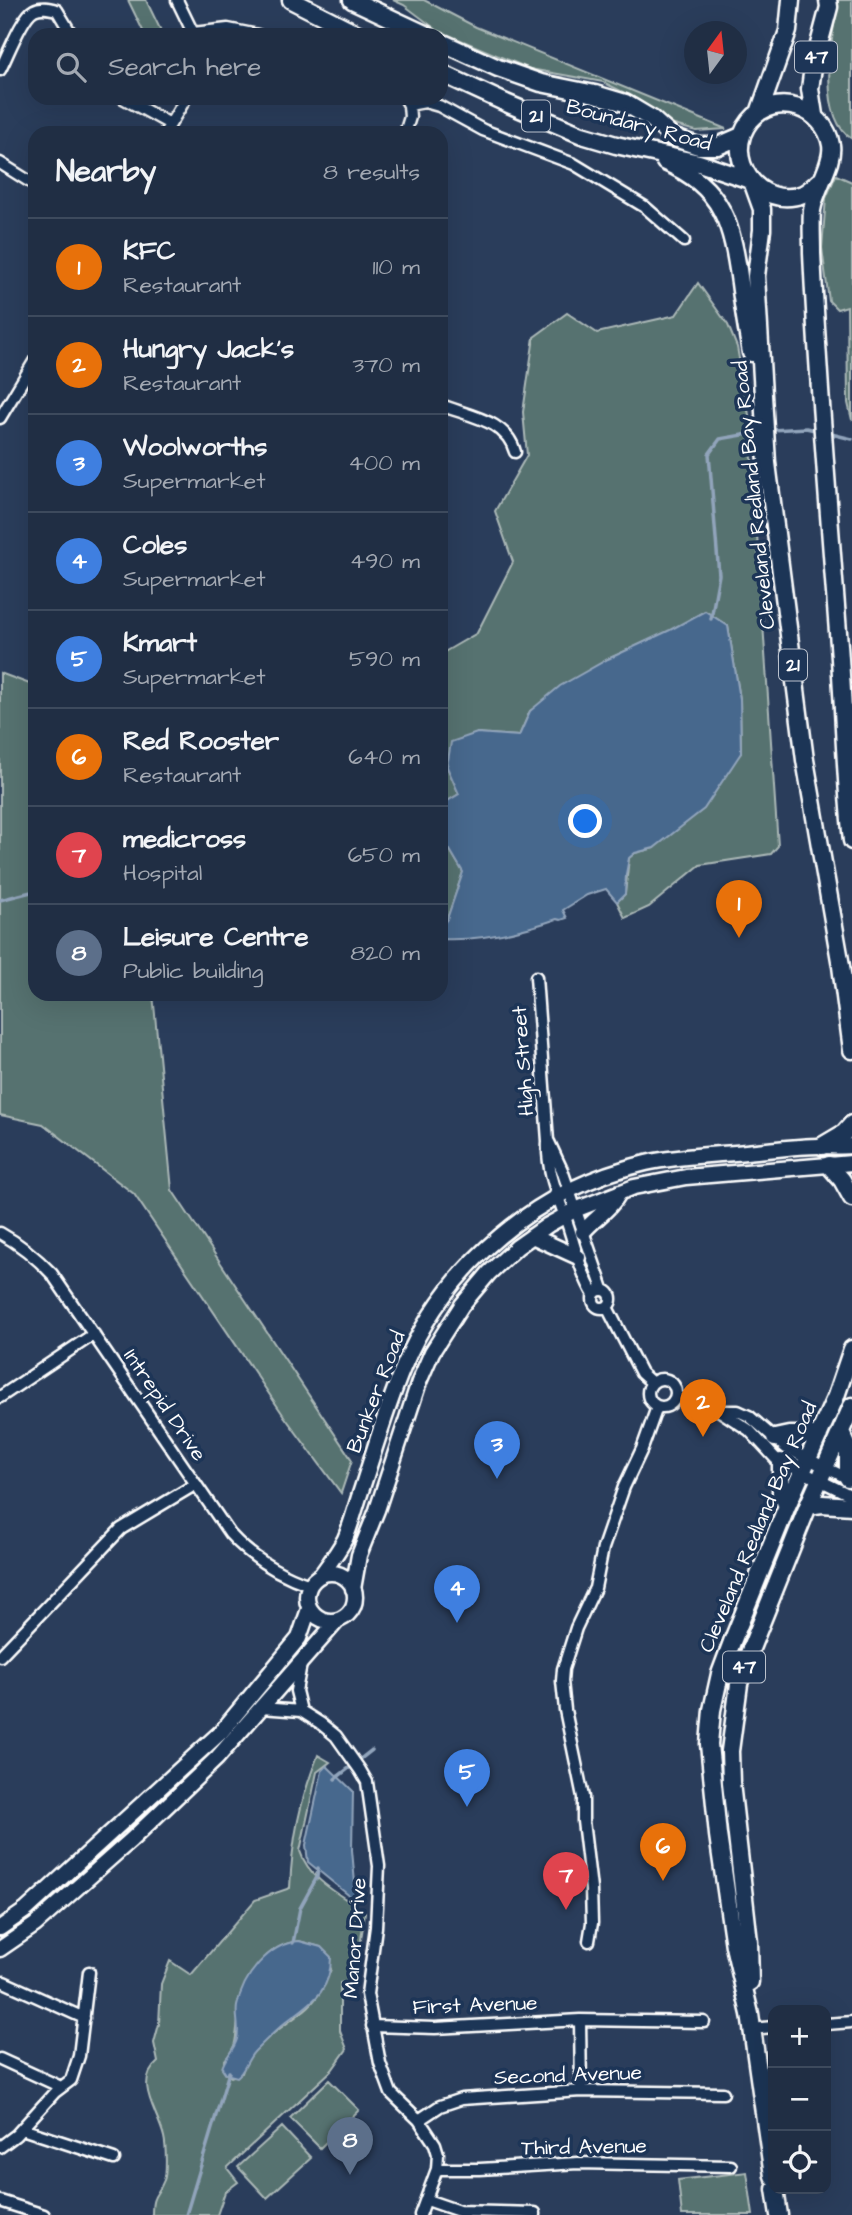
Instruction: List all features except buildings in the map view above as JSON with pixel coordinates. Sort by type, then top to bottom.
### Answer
[{"type":"highway","points":[[291,0],[346,28]]},
{"type":"highway","points":[[352,0],[412,28]]},
{"type":"highway","name":"47","points":[[759,113],[788,31],[791,0]]},
{"type":"highway","name":"47","points":[[814,114],[810,89],[829,7],[828,0]]},
{"type":"highway","name":"Boundary Road","points":[[448,44],[498,68],[541,83],[625,103],[652,118],[672,137],[698,146],[718,146],[741,136]]},
{"type":"highway","name":"Boundary Road","points":[[448,76],[567,129],[634,149],[699,163],[751,182]]},
{"type":"highway","points":[[751,182],[739,155],[741,136],[750,121],[759,113],[775,106],[796,106],[814,114],[825,127],[831,146],[831,161],[820,181],[812,210],[814,284],[852,841]]},
{"type":"highway","name":"21","points":[[634,149],[680,169],[702,183],[716,200],[727,218],[750,304]]},
{"type":"highway","name":"21","points":[[751,182],[767,193],[785,197],[803,193],[820,181]]},
{"type":"highway","name":"21","points":[[750,304],[762,230],[762,209],[751,182]]},
{"type":"highway","name":"Cleveland Redland Bay Road","points":[[750,304],[767,463],[805,760],[841,965],[852,1050]]},
{"type":"highway","points":[[822,1146],[844,1133],[852,1124]]},
{"type":"highway","points":[[829,1165],[852,1198]]},
{"type":"highway","name":"Cleveland Redland Bay Road","points":[[768,2141],[751,2021],[734,1946],[718,1835],[709,1744],[712,1710],[720,1674],[787,1506],[836,1396],[852,1349]]},
{"type":"highway","name":"Cleveland Redland Bay Road","points":[[751,2021],[749,1942],[730,1751],[739,1684],[808,1506],[852,1406]]},
{"type":"highway","points":[[841,1432],[848,1447],[850,1479]]},
{"type":"highway","points":[[775,1438],[818,1435]]},
{"type":"highway","points":[[781,1462],[781,1493],[787,1506]]},
{"type":"highway","points":[[808,1506],[852,1506]]},
{"type":"highway","points":[[776,2194],[779,2215]]},
{"type":"main road","name":"Bunker Road","points":[[321,1575],[345,1539],[402,1370],[412,1348],[454,1282],[482,1252],[511,1227],[563,1193],[612,1173],[647,1163],[683,1157],[852,1146]]},
{"type":"main road","name":"Bunker Road","points":[[353,1589],[359,1555],[432,1352],[451,1320],[503,1259],[532,1236],[570,1213],[620,1192],[671,1179],[852,1163]]},
{"type":"main road","points":[[583,1231],[611,1206],[620,1192]]},
{"type":"main road","points":[[532,1236],[578,1258]]},
{"type":"main road","points":[[0,1928],[26,1910],[222,1732],[299,1638],[309,1609],[306,1597],[310,1585],[321,1575],[337,1574],[353,1589],[355,1596],[352,1608],[344,1618],[322,1620],[309,1609]]},
{"type":"main road","points":[[0,1949],[36,1925],[217,1758],[338,1620]]},
{"type":"main road","points":[[26,1910],[36,1925]]},
{"type":"street","points":[[177,0],[190,28]]},
{"type":"street","points":[[0,70],[27,16],[40,4],[57,10],[68,28]]},
{"type":"street","points":[[133,105],[163,126]]},
{"type":"street","points":[[169,126],[182,105]]},
{"type":"street","points":[[408,105],[411,117],[408,126]]},
{"type":"street","points":[[436,105],[492,134],[574,164],[645,207],[684,242]]},
{"type":"street","points":[[0,163],[28,180]]},
{"type":"street","points":[[0,418],[28,372]]},
{"type":"street","points":[[448,407],[492,423],[512,442],[514,453]]},
{"type":"street","name":"High Street","points":[[536,977],[548,1141],[562,1170],[563,1193],[570,1213]]},
{"type":"street","points":[[570,1213],[583,1231],[598,1292],[595,1305],[607,1307],[641,1373],[652,1383]]},
{"type":"street","points":[[570,1213],[578,1258],[586,1281],[598,1292]]},
{"type":"street","name":"Intrepid Drive","points":[[0,1233],[20,1244],[52,1274],[195,1484],[240,1545],[272,1568],[310,1585]]},
{"type":"street","points":[[0,1397],[94,1335]]},
{"type":"street","points":[[660,1379],[669,1381],[675,1388],[674,1400],[667,1406],[657,1407],[648,1396],[652,1383],[660,1379]]},
{"type":"street","points":[[676,1396],[749,1416],[764,1426],[805,1466]]},
{"type":"street","points":[[589,1941],[592,1923],[591,1889],[583,1797],[565,1710],[563,1669],[576,1628],[595,1588],[603,1548],[624,1487],[642,1450],[657,1407]]},
{"type":"street","points":[[720,1410],[749,1430],[770,1454],[781,1462],[805,1466],[822,1474],[852,1496]]},
{"type":"street","points":[[822,1474],[850,1479]]},
{"type":"street","points":[[0,1656],[105,1544],[121,1530],[195,1484]]},
{"type":"street","points":[[300,1711],[296,1691],[302,1660]]},
{"type":"street","name":"Manor Drive","points":[[261,1708],[300,1711],[336,1735],[367,1782],[379,1866],[376,1927],[367,1994],[372,2026],[380,2063],[391,2093],[419,2120],[435,2144],[438,2154],[437,2169]]},
{"type":"street","points":[[3,2142],[22,2129],[61,2087],[71,2080],[79,2056],[89,1972]]},
{"type":"street","points":[[4,1982],[84,2018]]},
{"type":"street","points":[[580,2020],[581,2091]]},
{"type":"street","name":"First Avenue","points":[[372,2026],[435,2028],[580,2020],[704,2022]]},
{"type":"street","points":[[751,2021],[768,2026]]},
{"type":"street","points":[[831,2024],[852,2022]]},
{"type":"street","points":[[0,2059],[61,2087]]},
{"type":"street","name":"Second Avenue","points":[[419,2120],[440,2106],[461,2099],[581,2091],[723,2093]]},
{"type":"street","points":[[22,2129],[114,2159]]},
{"type":"street","name":"Third Avenue","points":[[437,2169],[579,2163],[731,2166]]},
{"type":"street","points":[[420,2215],[437,2169]]},
{"type":"street","points":[[427,2200],[459,2211],[535,2215]]},
{"type":"street","points":[[0,2201],[44,2215]]},
{"type":"green space","points":[[128,0],[146,0],[160,28],[142,28]]},
{"type":"green space","points":[[393,0],[424,0],[476,27],[726,129],[696,131],[674,125],[639,100],[603,82],[530,69],[448,35],[448,28],[434,28]]},
{"type":"green space","points":[[838,0],[852,0],[852,139],[841,128],[830,94],[830,54]]},
{"type":"green space","points":[[836,175],[852,182],[852,420],[848,403],[847,306],[837,309],[829,301],[822,248],[826,198]]},
{"type":"green space","points":[[698,283],[728,325],[737,347],[749,415],[778,846],[771,854],[700,865],[649,907],[625,918],[617,902],[625,894],[629,858],[635,853],[654,848],[741,753],[740,699],[728,626],[705,611],[670,631],[608,659],[530,711],[519,736],[477,733],[448,766],[448,650],[477,633],[513,562],[495,511],[527,455],[523,412],[534,337],[567,313],[597,333],[676,315]]},
{"type":"green space","points":[[0,673],[28,683],[28,1001],[154,1001],[172,1190],[352,1460],[341,1493],[284,1416],[134,1194],[43,1124],[0,1115]]},
{"type":"green space","points":[[448,769],[459,794],[448,801]]},
{"type":"green space","points":[[448,849],[463,872],[448,916]]},
{"type":"green space","points":[[318,1755],[330,1762],[317,1772],[300,1851],[318,1879],[365,1912],[355,1981],[340,1983],[340,2031],[347,2049],[332,2070],[227,2168],[238,2182],[225,2192],[217,2215],[152,2215],[153,2202],[164,2180],[166,2165],[164,2137],[147,2088],[151,2070],[158,2062],[154,2043],[159,2024],[161,1984],[170,1961],[191,1975],[255,1900],[290,1888],[298,1820]],"holes":[[[299,1941],[321,1947],[331,1969],[316,1998],[260,2044],[242,2073],[231,2077],[226,2074],[224,2061],[234,2046],[245,1994],[256,1969],[273,1951],[285,1944]]]},
{"type":"green space","points":[[329,2080],[359,2110],[320,2148],[290,2118]]},
{"type":"green space","points":[[282,2127],[311,2158],[267,2198],[238,2167]]},
{"type":"green space","points":[[747,2172],[753,2215],[682,2215],[678,2180]]},
{"type":"water","points":[[705,611],[728,626],[740,699],[741,753],[704,809],[654,848],[635,853],[629,858],[625,894],[617,902],[606,889],[587,895],[563,910],[567,918],[561,920],[485,937],[448,939],[448,916],[463,872],[448,849],[448,801],[459,794],[448,769],[451,742],[477,733],[519,736],[530,711],[560,686],[608,659]]},
{"type":"water","points":[[327,1766],[353,1791],[352,1850],[356,1894],[352,1898],[308,1862],[306,1845],[322,1771]]},
{"type":"water","points":[[299,1941],[321,1947],[331,1957],[324,1988],[312,2002],[283,2024],[255,2051],[237,2077],[226,2074],[222,2068],[237,2039],[237,2006],[251,1973],[277,1948]]},
{"type":"waterway","points":[[772,430],[806,428],[819,431]]},
{"type":"waterway","points":[[711,619],[719,575],[709,454],[720,439],[760,432]]},
{"type":"waterway","points":[[827,433],[852,439]]},
{"type":"waterway","points":[[0,900],[28,893]]},
{"type":"waterway","points":[[335,1779],[372,1750]]},
{"type":"waterway","points":[[293,1943],[300,1908],[317,1877],[318,1868]]},
{"type":"waterway","points":[[186,2215],[229,2072]]},
{"type":"place","name":"KFC","points":[[739,938]]},
{"type":"place","name":"Hungry Jack's","points":[[703,1437]]},
{"type":"place","name":"Woolworths","points":[[497,1479]]},
{"type":"place","name":"Coles","points":[[457,1623]]},
{"type":"place","name":"Kmart","points":[[467,1807]]},
{"type":"place","name":"Red Rooster","points":[[663,1881]]},
{"type":"place","name":"medicross","points":[[566,1910]]},
{"type":"place","name":"Leisure Centre","points":[[350,2175]]}]
